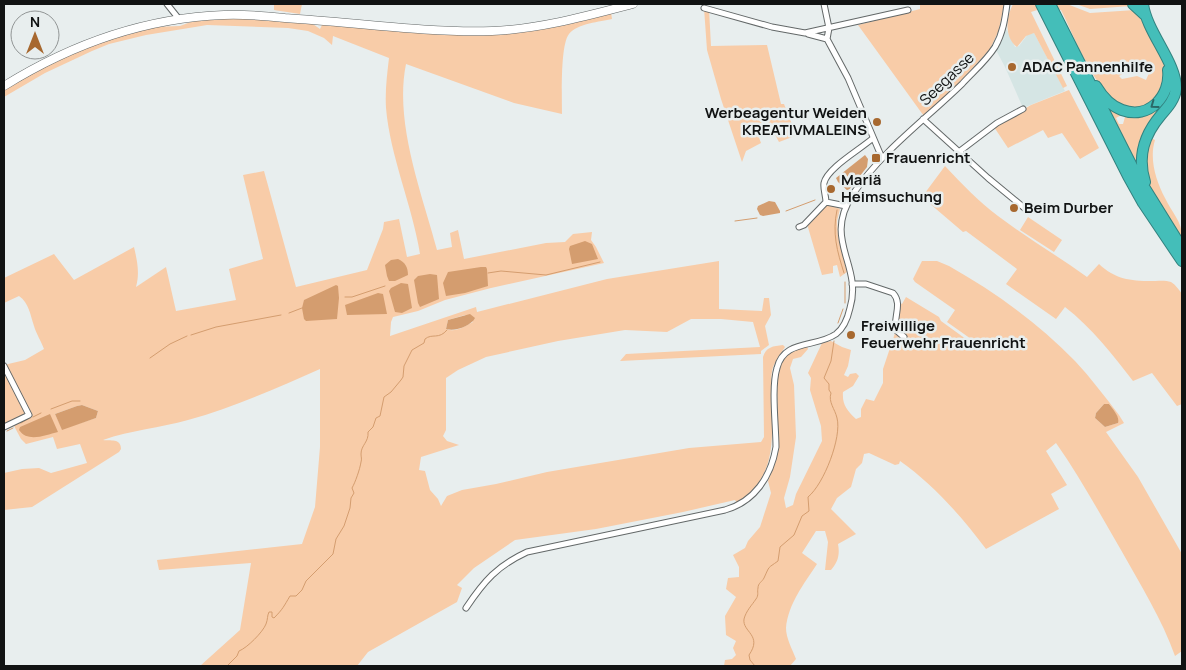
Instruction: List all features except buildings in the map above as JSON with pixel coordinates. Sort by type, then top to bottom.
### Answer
[{"type":"highway","points":[[1133,4],[1145,15]]},
{"type":"highway","points":[[1143,4],[1145,15],[1174,74],[1176,90],[1169,107],[1150,129],[1143,143],[1141,154],[1142,171],[1150,199]]},
{"type":"highway","points":[[1047,6],[1104,96],[1120,109],[1134,113],[1145,111],[1161,100],[1166,92],[1169,75],[1168,62]]},
{"type":"highway","points":[[1047,6],[1128,176],[1143,203],[1182,260]]},
{"type":"highway","points":[[1075,53],[1118,140],[1150,199],[1182,248]]},
{"type":"main road","points":[[4,86],[46,61],[69,51],[134,28],[179,19],[225,15],[419,29],[493,31],[557,22],[633,4]]},
{"type":"street","points":[[166,4],[179,19]]},
{"type":"street","points":[[824,4],[829,28],[827,39],[848,78],[882,158]]},
{"type":"street","name":"Seegasse","points":[[466,608],[484,582],[497,569],[527,552],[734,508],[750,498],[767,476],[774,456],[776,447],[776,374],[777,367],[784,353],[795,347],[828,338],[836,333],[846,320],[851,306],[852,284],[840,234],[841,218],[846,206],[859,186],[882,158],[951,95],[990,54],[1003,30],[1007,4]]},
{"type":"street","points":[[704,8],[772,28],[805,33],[827,39]]},
{"type":"street","points":[[805,33],[908,10]]},
{"type":"street","points":[[960,151],[997,123],[1023,109]]},
{"type":"street","points":[[923,119],[988,178],[1028,211]]},
{"type":"street","points":[[826,202],[824,184],[827,177],[842,162],[873,138]]},
{"type":"street","points":[[826,202],[846,206]]},
{"type":"street","points":[[799,227],[804,225],[826,202]]},
{"type":"street","points":[[852,284],[866,284],[893,293],[898,302],[895,326],[896,330],[904,337]]},
{"type":"street","points":[[4,366],[29,415],[4,427]]},
{"type":"shaded area","points":[[274,4],[302,4],[300,14],[274,10]]},
{"type":"shaded area","points":[[920,4],[1004,4],[999,30],[990,49],[926,119],[858,25],[920,9]]},
{"type":"shaded area","points":[[1013,4],[1067,4],[1090,13],[1135,10],[1150,32],[1160,52],[1166,71],[1163,88],[1153,103],[1133,109],[1119,104],[1098,83],[1061,10],[1037,8],[1037,10],[1031,12],[1067,86],[1063,88],[1034,33],[1026,36],[1017,47],[1013,43],[1008,32]],"holes":[[[1128,71],[1150,71],[1146,80],[1137,76],[1122,79],[1119,76]]]},
{"type":"shaded area","points":[[1076,4],[1129,4],[1131,6],[1090,9]]},
{"type":"shaded area","points":[[704,8],[709,9],[711,46],[767,45],[781,104],[784,104],[795,132],[795,136],[779,142],[771,127],[757,132],[761,143],[746,151],[742,162],[707,50]]},
{"type":"shaded area","points":[[611,12],[612,19],[578,27],[569,34],[566,40],[563,60],[562,114],[514,103],[406,64],[403,87],[404,110],[411,158],[437,250],[452,247],[450,233],[458,230],[464,259],[546,243],[565,242],[573,234],[592,232],[591,240],[604,263],[491,288],[445,300],[418,311],[393,317],[390,336],[476,307],[477,312],[607,279],[719,261],[719,309],[762,311],[764,298],[769,298],[771,315],[765,326],[769,345],[761,351],[761,354],[620,361],[626,354],[760,347],[753,322],[691,319],[667,332],[625,330],[558,341],[486,357],[458,370],[446,378],[446,430],[443,436],[447,441],[459,445],[421,457],[419,470],[425,471],[430,490],[441,506],[447,496],[462,490],[547,472],[689,448],[761,442],[764,437],[763,357],[770,348],[783,345],[785,347],[773,367],[771,379],[770,457],[766,470],[759,482],[750,493],[737,503],[735,500],[596,529],[515,540],[474,568],[457,585],[462,588],[457,602],[368,652],[357,666],[200,666],[240,630],[251,563],[159,570],[157,560],[302,544],[315,507],[320,447],[320,369],[255,397],[205,415],[103,440],[112,440],[119,443],[121,449],[32,507],[4,510],[4,473],[39,468],[51,473],[87,463],[80,444],[57,449],[53,437],[26,444],[13,424],[4,427],[4,377],[9,375],[4,365],[25,360],[44,349],[25,302],[19,296],[4,303],[4,278],[54,254],[74,280],[134,247],[138,272],[136,287],[166,267],[176,311],[236,300],[229,269],[263,259],[243,175],[264,171],[296,287],[367,270],[384,222],[399,219],[407,257],[420,254],[388,126],[386,95],[389,58],[333,36],[332,45],[324,38],[308,31],[288,28],[207,25],[146,35],[109,44],[45,73],[4,97],[4,90],[30,74],[91,45],[154,27],[180,26],[196,20],[254,18],[310,22],[320,29],[324,24],[469,34]],"holes":[[[465,315],[473,322],[457,330],[446,329],[448,320]],[[82,405],[98,411],[96,418],[62,429],[55,414]]]},
{"type":"shaded area","points":[[1006,28],[1015,47],[1019,46],[1028,34],[1034,33],[1065,91],[1023,108],[996,50]]},
{"type":"shaded area","points":[[1171,78],[1172,91],[1138,168],[1105,102],[1123,114],[1116,118],[1119,124],[1123,124],[1125,117],[1143,115]]},
{"type":"shaded area","points":[[1069,90],[1099,148],[1080,159],[1062,133],[1048,138],[1043,130],[1008,148],[994,127],[1031,105]]},
{"type":"shaded area","points":[[1149,137],[1155,140],[1153,162],[1156,177],[1182,231],[1182,237],[1159,204],[1145,176],[1144,160]]},
{"type":"shaded area","points":[[865,155],[868,159],[867,167],[848,191],[836,178]]},
{"type":"shaded area","points":[[945,166],[991,211],[1087,277],[1099,264],[1111,273],[1123,278],[1167,281],[1176,286],[1182,294],[1182,404],[1177,406],[1152,373],[1133,381],[1093,333],[1065,307],[1056,319],[1006,284],[1017,269],[966,231],[963,232],[922,197]]},
{"type":"shaded area","points":[[769,201],[775,202],[780,213],[760,215],[757,209],[758,206]]},
{"type":"shaded area","points":[[831,205],[840,209],[837,221],[838,236],[847,272],[840,277],[837,265],[833,266],[833,273],[822,275],[807,224],[825,206]]},
{"type":"shaded area","points":[[1028,217],[1062,240],[1054,252],[1020,230]]},
{"type":"shaded area","points":[[585,241],[592,244],[598,259],[572,264],[570,246]]},
{"type":"shaded area","points":[[398,259],[406,265],[408,275],[395,281],[389,281],[385,265],[391,260]]},
{"type":"shaded area","points":[[922,261],[937,261],[983,286],[1031,321],[1061,347],[1087,374],[1119,415],[1124,423],[1106,432],[1138,477],[1182,554],[1182,651],[1175,656],[1164,629],[1143,589],[1090,496],[1056,443],[1046,451],[1067,485],[1051,494],[1059,509],[986,549],[946,502],[912,470],[900,461],[899,464],[895,465],[869,453],[864,454],[862,463],[856,469],[851,487],[837,498],[831,509],[856,534],[838,544],[838,558],[831,570],[825,570],[828,542],[825,531],[816,531],[802,553],[817,564],[797,594],[787,619],[787,636],[796,659],[790,666],[724,666],[725,660],[732,659],[736,655],[733,648],[736,641],[726,635],[725,616],[736,597],[726,589],[728,578],[739,577],[739,567],[733,555],[745,548],[748,541],[760,527],[771,493],[768,481],[775,463],[778,440],[777,380],[779,367],[786,354],[797,348],[807,346],[808,349],[801,357],[793,359],[790,368],[794,385],[796,437],[790,477],[784,498],[786,508],[793,505],[796,494],[822,441],[821,426],[810,390],[811,378],[808,373],[822,343],[831,341],[851,350],[844,375],[848,377],[850,374],[856,373],[859,376],[853,386],[843,392],[843,400],[850,413],[856,419],[861,417],[861,409],[866,399],[874,401],[883,383],[883,369],[896,330],[898,302],[902,304],[906,297],[939,317],[941,321],[970,342],[981,346],[947,322],[955,310],[913,279]],"holes":[[[1104,404],[1109,404],[1117,416],[1118,423],[1105,427],[1095,418],[1096,413]]]},
{"type":"shaded area","points":[[486,267],[487,269],[488,286],[446,296],[443,283],[448,272]]},
{"type":"shaded area","points":[[437,275],[439,299],[420,307],[414,280],[418,276]]},
{"type":"shaded area","points":[[401,283],[408,284],[412,308],[402,313],[395,312],[389,291]]},
{"type":"shaded area","points":[[336,285],[338,286],[339,298],[337,319],[306,321],[302,308],[304,300]]},
{"type":"shaded area","points":[[378,293],[383,294],[387,314],[347,315],[345,305]]},
{"type":"shaded area","points":[[470,314],[475,318],[466,326],[454,330],[446,329],[448,320]]},
{"type":"shaded area","points":[[1104,404],[1109,404],[1112,408],[1117,416],[1118,423],[1105,427],[1095,418],[1096,413]]},
{"type":"shaded area","points":[[82,405],[98,411],[96,418],[62,430],[55,414]]},
{"type":"shaded area","points":[[50,414],[58,432],[32,437],[23,434],[19,430],[20,427]]},
{"type":"waterway","points":[[786,211],[815,200]]},
{"type":"waterway","points":[[837,210],[836,242],[844,273]]},
{"type":"waterway","points":[[735,221],[757,218]]},
{"type":"waterway","points":[[488,273],[501,271],[546,275],[600,262]]},
{"type":"waterway","points":[[845,282],[845,303]]},
{"type":"waterway","points":[[345,297],[352,297],[385,286]]},
{"type":"waterway","points":[[289,313],[302,308]]},
{"type":"waterway","points":[[838,323],[843,309]]},
{"type":"waterway","points":[[191,335],[216,327],[281,315]]},
{"type":"waterway","points":[[227,666],[237,656],[239,651],[262,631],[269,612],[272,612],[272,617],[274,618],[290,596],[296,596],[302,590],[306,581],[333,554],[336,539],[344,526],[350,508],[351,498],[354,493],[352,488],[360,465],[361,451],[368,432],[373,427],[376,418],[380,416],[384,397],[391,392],[403,377],[404,366],[412,350],[424,343],[428,337],[441,335],[447,330]]},
{"type":"waterway","points":[[150,358],[170,344],[187,336]]},
{"type":"waterway","points":[[755,666],[750,660],[749,655],[754,643],[744,623],[745,616],[757,598],[759,585],[768,569],[778,561],[780,547],[794,535],[802,516],[809,511],[808,497],[814,491],[826,471],[837,437],[837,418],[831,402],[829,384],[824,378],[831,361],[834,341]]},
{"type":"waterway","points":[[51,409],[72,401],[80,401]]},
{"type":"waterway","points":[[33,417],[41,413]]},
{"type":"waterway","points":[[21,423],[28,419]]},
{"type":"waterway","points":[[7,431],[13,428]]},
{"type":"place","name":"ADAC Pannenhilfe","points":[[1012,67]]},
{"type":"place","name":"Werbeagentur Weiden KREATIVMALEINS","points":[[877,122]]},
{"type":"place","name":"Frauenricht","points":[[876,158]]},
{"type":"place","name":"Mariä Heimsuchung","points":[[831,189]]},
{"type":"place","name":"Beim Durber","points":[[1014,208]]},
{"type":"place","name":"Freiwillige Feuerwehr Frauenricht","points":[[851,335]]}]
